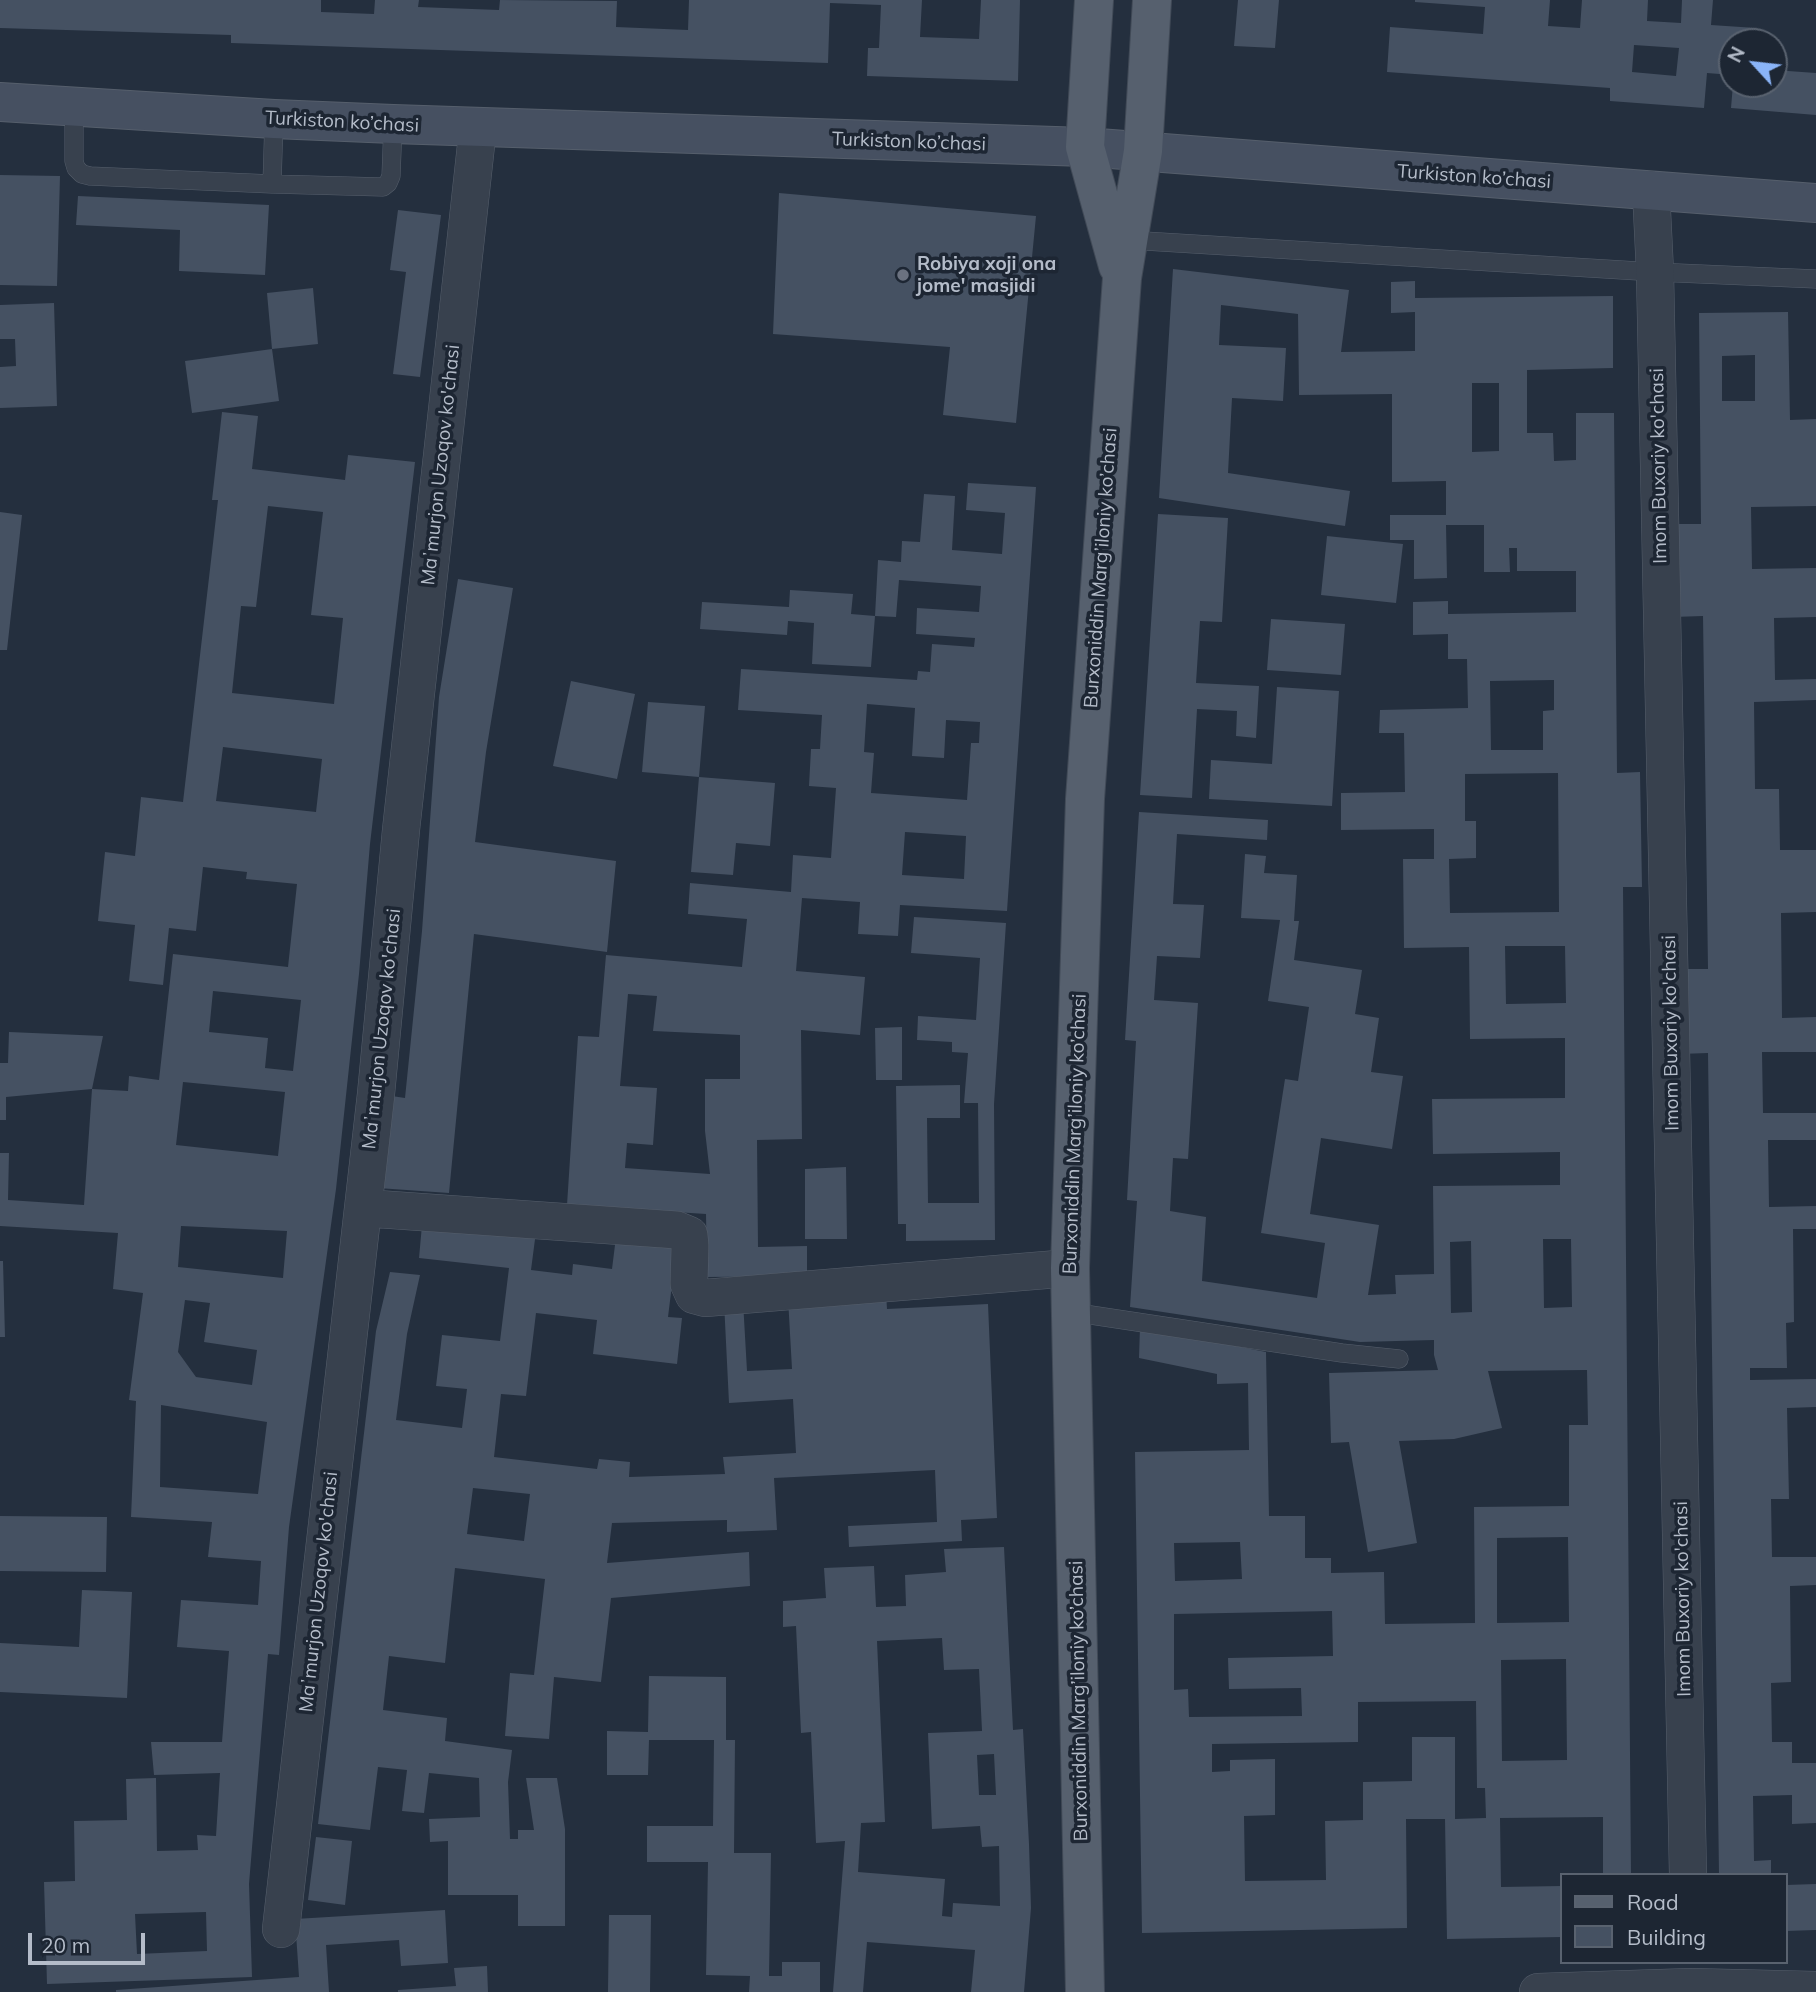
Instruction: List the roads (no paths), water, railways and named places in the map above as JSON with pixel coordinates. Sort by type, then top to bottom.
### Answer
[{"type":"main road","name":"Burxoniddin Marg’iloniy ko’chasi","points":[[1094,0],[1085,147],[1122,278]]},
{"type":"main road","name":"Burxoniddin Marg’iloniy ko’chasi","points":[[1085,1992],[1070,1268],[1085,799],[1122,278],[1143,151],[1153,0]]},
{"type":"main road","name":"Turkiston ko’chasi","points":[[0,102],[393,124],[1085,147],[1816,203]]},
{"type":"street","name":"Maʼmurjon Uzoqov ko'chasi","points":[[281,1930],[376,1094],[401,830],[478,127]]},
{"type":"street","name":"Imom Buxoriy ko'chasi","points":[[1651,190],[1655,272],[1688,1873]]},
{"type":"street","points":[[363,1208],[677,1230],[689,1235],[689,1284],[694,1295],[705,1298],[1070,1268]]},
{"type":"street","points":[[1538,1992],[1690,1975],[1816,1990]]},
{"type":"lane","points":[[74,106],[76,169],[90,176],[383,187],[391,176],[393,124]]},
{"type":"lane","points":[[272,184],[274,119]]},
{"type":"lane","points":[[1128,240],[1655,272],[1816,279]]},
{"type":"lane","points":[[1071,1312],[1342,1353],[1399,1359]]},
{"type":"place","name":"Robiya xoji ona jome' masjidi","points":[[903,275]]}]
